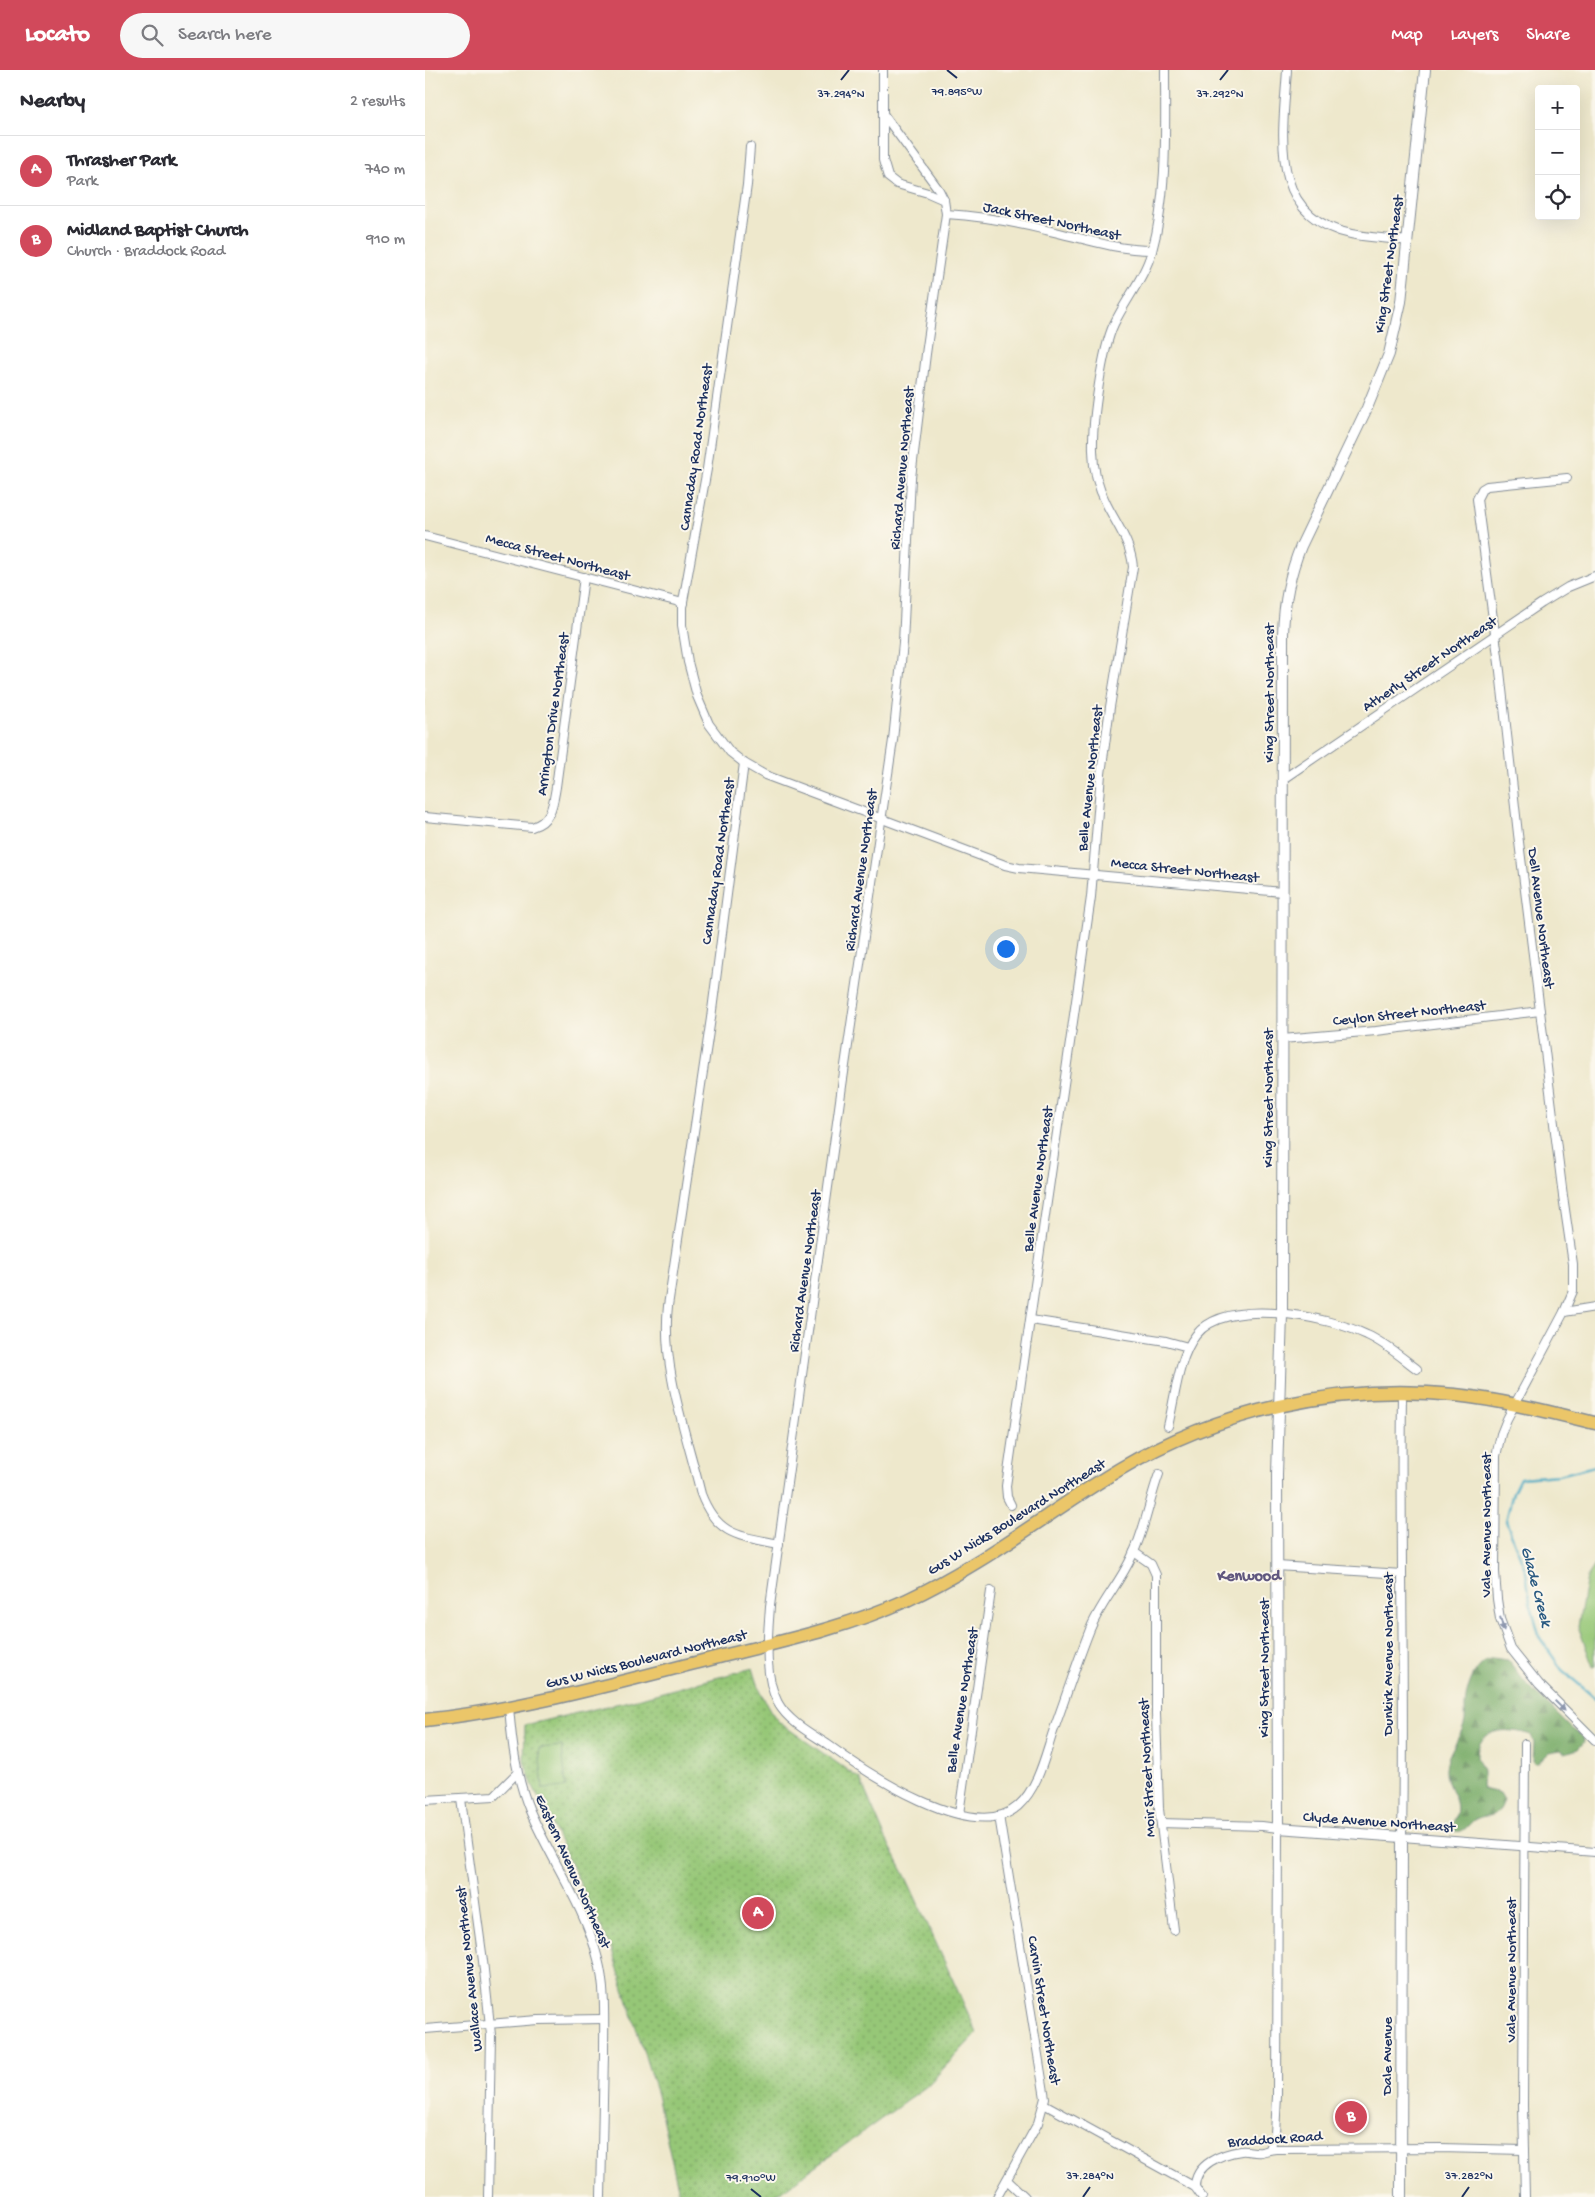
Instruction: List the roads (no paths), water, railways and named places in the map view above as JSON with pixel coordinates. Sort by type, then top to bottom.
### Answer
[{"type":"main road","name":"Gus W Nicks Boulevard Northeast","points":[[425,1720],[509,1707],[583,1692],[849,1623],[908,1599],[970,1566],[1098,1482],[1140,1458],[1200,1430],[1279,1406],[1328,1397],[1403,1393],[1452,1395],[1514,1404],[1595,1423]]},
{"type":"street","points":[[883,70],[883,160],[888,176],[897,184],[915,188],[944,200]]},
{"type":"street","name":"Belle Avenue Northeast","points":[[1011,1505],[1007,1497],[1006,1486],[1093,874],[1101,774],[1110,706],[1133,567],[1129,546],[1098,485],[1093,449],[1094,430],[1107,343],[1121,310],[1146,269],[1152,250],[1162,197],[1165,70]]},
{"type":"street","points":[[1287,70],[1282,149],[1289,183],[1296,197],[1307,211],[1334,228],[1352,234],[1408,241]]},
{"type":"street","name":"King Street Northeast","points":[[1270,2149],[1275,2134],[1277,2096],[1277,1566],[1281,1314],[1283,634],[1287,590],[1301,546],[1367,408],[1389,354],[1401,302],[1425,70]]},
{"type":"street","name":"Richard Avenue Northeast","points":[[884,115],[928,174],[944,200],[946,214],[914,449],[899,692],[779,1544],[771,1606],[768,1645],[769,1662],[775,1696],[783,1710],[796,1722],[855,1764],[896,1790],[919,1800],[959,1814],[999,1816]]},
{"type":"street","name":"Cannaday Road Northeast","points":[[751,147],[707,469],[683,604],[683,644],[702,708],[721,742],[744,763],[711,1018],[668,1306],[666,1332],[677,1396],[701,1494],[707,1510],[730,1533],[779,1544]]},
{"type":"street","name":"Jack Street Northeast","points":[[946,214],[973,216],[1044,229],[1119,249],[1152,250]]},
{"type":"street","name":"Dell Avenue Northeast","points":[[1514,1404],[1564,1312],[1573,1291],[1575,1279],[1477,499],[1482,489],[1487,486],[1567,478]]},
{"type":"street","name":"Mecca Street Northeast","points":[[425,536],[683,604]]},
{"type":"street","name":"Atherly Street Northeast","points":[[1283,779],[1568,587],[1595,576]]},
{"type":"street","name":"Arrington Drive Northeast","points":[[425,817],[532,826],[539,825],[549,816],[552,810],[584,577]]},
{"type":"street","name":"Mecca Street Northeast","points":[[744,763],[765,775],[1019,868],[1282,892]]},
{"type":"street","name":"Ceylon Street Northeast","points":[[1282,1039],[1375,1031],[1540,1010]]},
{"type":"street","points":[[1564,1312],[1595,1307]]},
{"type":"street","points":[[1168,1426],[1188,1347],[1202,1328],[1218,1319],[1238,1314],[1304,1316],[1351,1328],[1384,1345],[1417,1369]]},
{"type":"street","points":[[1031,1320],[1165,1341],[1188,1347]]},
{"type":"street","name":"Dunkirk Avenue Northeast","points":[[1402,1915],[1403,1676],[1401,1574],[1403,1393]]},
{"type":"street","name":"Vale Avenue Northeast","points":[[1514,1404],[1501,1434],[1497,1456],[1495,1572],[1497,1599],[1505,1636],[1511,1649],[1527,1670],[1595,1740]]},
{"type":"street","points":[[999,1816],[1008,1813],[1022,1802],[1039,1773],[1089,1630],[1134,1552],[1159,1474]]},
{"type":"street","name":"Moir Street Northeast","points":[[1134,1552],[1153,1567],[1156,1575],[1157,1747],[1161,1823],[1174,1930]]},
{"type":"street","points":[[1277,1566],[1401,1574]]},
{"type":"street","name":"Belle Avenue Northeast","points":[[959,1814],[991,1591]]},
{"type":"street","name":"Eastern Avenue Northeast","points":[[509,1707],[517,1773],[530,1811],[593,1943],[602,1979],[604,2019],[601,2197]]},
{"type":"street","name":"Vale Avenue Northeast","points":[[1525,1744],[1525,2197]]},
{"type":"street","points":[[425,1800],[494,1796],[517,1773]]},
{"type":"street","name":"Wallace Avenue Northeast","points":[[461,1799],[490,2023],[491,2077],[488,2197]]},
{"type":"street","name":"Carvin Street Northeast","points":[[997,2197],[1038,2123],[1044,2104],[1043,2077],[999,1816]]},
{"type":"street","name":"Clyde Avenue Northeast","points":[[1161,1823],[1278,1828],[1595,1852]]},
{"type":"street","name":"Dale Avenue","points":[[1401,2197],[1402,1915]]},
{"type":"street","points":[[425,2029],[490,2023],[604,2019]]},
{"type":"street","points":[[1044,2104],[1195,2187],[1203,2197]]},
{"type":"street","name":"Braddock Road","points":[[1195,2187],[1198,2174],[1203,2167],[1218,2157],[1242,2151],[1401,2148],[1524,2150]]},
{"type":"street","points":[[1007,2180],[1025,2197]]},
{"type":"waterway","name":"Glade Creek","points":[[1595,1466],[1559,1475],[1520,1478],[1513,1492],[1506,1521],[1526,1572],[1530,1602],[1540,1638],[1562,1670],[1595,1698]]},
{"type":"place","name":"Thrasher Park","points":[[758,1913]]},
{"type":"place","name":"Midland Baptist Church","points":[[1351,2117]]},
{"type":"district","name":"Kenwood","points":[[1249,1574]]}]
